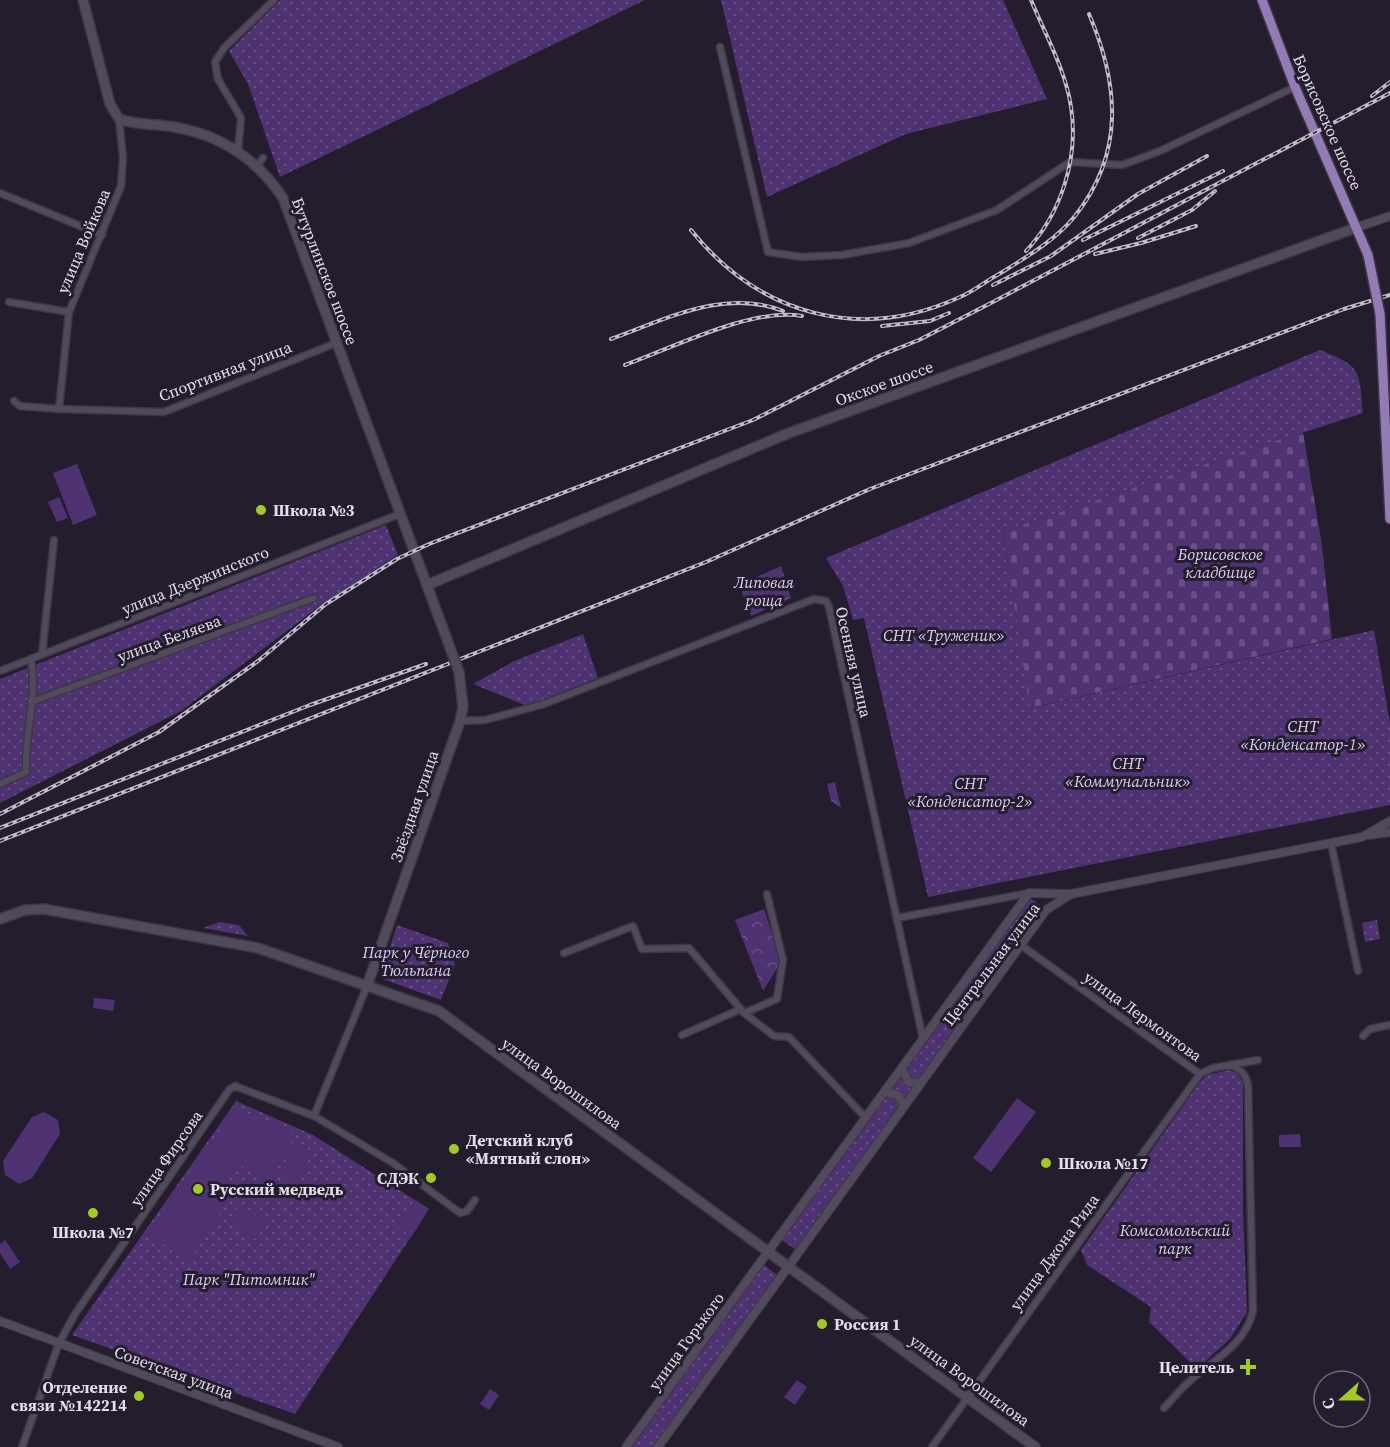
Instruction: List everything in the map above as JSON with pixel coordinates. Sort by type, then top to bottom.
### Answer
[{"type":"main road","points":[[83,0],[110,104],[119,119]]},
{"type":"main road","name":"Борисовское шоссе","points":[[1262,0],[1295,87],[1368,255],[1380,314],[1384,350],[1389,501]]},
{"type":"main road","name":"Бутурлинское шоссе","points":[[119,119],[192,131],[260,162],[283,198],[400,514]]},
{"type":"main road","name":"Окское шоссе","points":[[427,585],[789,433],[1358,228]]},
{"type":"main road","points":[[1389,501],[1390,519]]},
{"type":"main road","points":[[400,514],[427,585]]},
{"type":"main road","name":"Звёздная улица","points":[[367,986],[463,707],[459,672],[427,585]]},
{"type":"main road","name":"улица Ворошилова","points":[[0,919],[35,909],[71,913],[258,948],[439,1011],[1035,1447]]},
{"type":"street","points":[[238,151],[241,118],[218,79],[215,62],[224,48],[274,0]]},
{"type":"street","points":[[720,47],[768,252],[802,257],[864,251],[909,243],[997,210],[1070,162],[1122,165],[1160,151],[1295,87]]},
{"type":"street","name":"улица Войкова","points":[[59,410],[69,312],[121,186],[123,157],[119,119]]},
{"type":"street","points":[[0,193],[102,235]]},
{"type":"street","points":[[1358,228],[1390,216]]},
{"type":"street","points":[[9,302],[69,312]]},
{"type":"street","name":"Спортивная улица","points":[[14,401],[20,406],[59,410],[164,412],[336,343]]},
{"type":"street","name":"улица Дзержинского","points":[[0,672],[400,514]]},
{"type":"street","points":[[42,655],[54,540]]},
{"type":"street","name":"улица Беляева","points":[[31,702],[314,598]]},
{"type":"street","name":"Осенняя улица","points":[[460,721],[484,720],[544,704],[814,599],[823,600],[829,607],[923,1039]]},
{"type":"street","points":[[0,784],[26,772],[26,731],[34,676],[31,659]]},
{"type":"street","name":"Центральная улица","points":[[788,1265],[1046,910],[1071,894],[1362,837],[1390,821]]},
{"type":"street","points":[[1362,837],[1390,832]]},
{"type":"street","points":[[1331,843],[1358,971]]},
{"type":"street","points":[[1040,892],[1045,898],[1046,910]]},
{"type":"street","points":[[897,918],[1029,893],[1071,894]]},
{"type":"street","name":"Центральная улица","points":[[769,1251],[1029,893]]},
{"type":"street","points":[[682,1035],[777,999],[783,960],[767,894]]},
{"type":"street","points":[[564,953],[633,926],[642,949],[689,948],[743,1011],[774,1036],[789,1037],[866,1118]]},
{"type":"street","name":"улица Лермонтова","points":[[1022,945],[1200,1074],[1229,1065],[1258,1060]]},
{"type":"street","points":[[367,986],[314,1116],[393,1163],[460,1213],[467,1211],[475,1200]]},
{"type":"street","points":[[1363,1036],[1371,1029],[1390,1025]]},
{"type":"street","points":[[1164,1408],[1191,1380],[1235,1346],[1251,1321],[1253,1311],[1248,1085],[1245,1075],[1239,1069],[1229,1065]]},
{"type":"street","points":[[902,1068],[908,1082],[920,1083]]},
{"type":"street","name":"улица Джона Рида","points":[[932,1447],[1200,1074]]},
{"type":"street","name":"улица Фирсова","points":[[22,1447],[59,1343],[75,1314],[229,1090],[235,1086],[314,1116]]},
{"type":"street","points":[[885,1092],[898,1095],[904,1105]]},
{"type":"street","name":"улица Горького","points":[[626,1447],[769,1251]]},
{"type":"street","points":[[658,1447],[788,1265]]},
{"type":"street","name":"Советская улица","points":[[0,1322],[338,1447]]},
{"type":"green space","points":[[280,0],[645,0],[280,177],[248,84],[229,51]]},
{"type":"green space","points":[[721,0],[1003,0],[1047,99],[906,134],[767,197]]},
{"type":"green space","points":[[1320,350],[1344,361],[1356,371],[1359,378],[1363,413],[1003,531],[1031,708],[1374,630],[1390,723],[1390,805],[928,897],[864,618],[853,620],[843,586],[826,558]]},
{"type":"green space","name":"Борисовское кладбище","points":[[1303,432],[1322,546],[1332,639],[1030,708],[1003,531]]},
{"type":"green space","points":[[77,464],[97,515],[73,525],[53,473]]},
{"type":"green space","points":[[59,497],[68,518],[57,522],[48,502]]},
{"type":"green space","points":[[386,525],[398,555],[324,603],[181,711],[0,803],[0,679]]},
{"type":"green space","name":"Липовая роща","points":[[781,566],[791,598],[751,616],[739,585]]},
{"type":"green space","points":[[583,634],[598,678],[527,706],[473,684],[512,662]]},
{"type":"green space","points":[[835,782],[841,808],[831,801],[827,784]]},
{"type":"green space","points":[[1030,898],[1043,907],[920,1078],[909,1078],[906,1073],[908,1067]]},
{"type":"green space","points":[[764,909],[781,962],[763,991],[735,920]]},
{"type":"green space","points":[[1377,920],[1380,939],[1365,942],[1362,923]]},
{"type":"green space","points":[[220,922],[239,925],[248,936],[203,928]]},
{"type":"green space","name":"Парк у Чёрного Тюльпана","points":[[397,925],[448,943],[455,964],[441,1000],[380,978]]},
{"type":"green space","points":[[94,998],[115,1000],[113,1011],[93,1008]]},
{"type":"green space","name":"Комсомольский парк","points":[[1229,1070],[1237,1073],[1243,1082],[1243,1210],[1247,1312],[1230,1339],[1197,1369],[1149,1322],[1151,1307],[1087,1265],[1081,1250],[1200,1082],[1207,1075]]},
{"type":"green space","points":[[901,1075],[914,1086],[904,1100],[890,1089]]},
{"type":"green space","points":[[889,1095],[899,1102],[899,1108],[796,1250],[782,1240],[884,1097]]},
{"type":"green space","points":[[1017,1098],[1036,1112],[991,1172],[973,1158]]},
{"type":"green space","name":"Парк \"Питомник\"","points":[[236,1101],[313,1135],[429,1209],[295,1414],[72,1335]]},
{"type":"green space","name":"Русский медведь","points":[[235,1108],[297,1133],[269,1183],[235,1162],[214,1195],[227,1204],[188,1262],[148,1232]]},
{"type":"green space","points":[[44,1112],[58,1120],[60,1134],[32,1178],[19,1184],[5,1175],[3,1161],[32,1117]]},
{"type":"green space","points":[[1300,1134],[1301,1147],[1279,1147],[1279,1135]]},
{"type":"green space","points":[[297,1142],[313,1152],[294,1184],[278,1174]]},
{"type":"green space","points":[[415,1200],[429,1209],[412,1236],[398,1227]]},
{"type":"green space","points":[[241,1204],[267,1223],[255,1239],[229,1220]]},
{"type":"green space","points":[[5,1240],[20,1262],[10,1269],[0,1253],[0,1244]]},
{"type":"green space","points":[[764,1265],[777,1275],[653,1447],[630,1447]]},
{"type":"green space","points":[[797,1380],[807,1387],[795,1405],[784,1397]]},
{"type":"green space","points":[[490,1389],[499,1395],[489,1410],[480,1404]]},
{"type":"railway","points":[[1026,251],[1049,220],[1058,203],[1070,165],[1073,126],[1065,80],[1031,0]]},
{"type":"railway","points":[[691,230],[718,259],[748,283],[780,301],[814,313],[849,318],[885,318],[923,311],[970,292],[1059,233],[1075,216],[1091,192],[1102,168],[1109,143],[1112,118],[1111,92],[1099,40],[1089,14]]},
{"type":"railway","points":[[1372,96],[1390,82]]},
{"type":"railway","points":[[0,814],[159,732],[258,661],[326,604],[397,559],[429,544],[753,420],[879,356],[919,340],[1390,93]]},
{"type":"railway","points":[[993,285],[1051,256],[1138,194],[1207,156]]},
{"type":"railway","points":[[1083,240],[1223,171]]},
{"type":"railway","points":[[1138,238],[1192,210],[1215,191]]},
{"type":"railway","points":[[1095,254],[1196,226]]},
{"type":"railway","points":[[0,841],[706,562],[870,489],[1344,309],[1390,295]]},
{"type":"railway","points":[[611,339],[674,315],[717,304],[761,305],[783,311]]},
{"type":"railway","points":[[882,326],[930,321],[949,313]]},
{"type":"railway","points":[[625,365],[737,323],[760,317],[802,316]]},
{"type":"railway","points":[[0,828],[310,705],[426,664]]},
{"type":"place","name":"Школа №3","points":[[261,510]]},
{"type":"place","name":"Детский клуб «Мятный слон»","points":[[454,1149]]},
{"type":"place","name":"Школа №17","points":[[1046,1163]]},
{"type":"place","name":"СДЭК","points":[[431,1178]]},
{"type":"place","name":"Русский медведь","points":[[198,1189]]},
{"type":"place","name":"Школа №7","points":[[93,1213]]},
{"type":"place","name":"Россия 1","points":[[822,1324]]},
{"type":"place","name":"Целитель","points":[[1248,1367]]},
{"type":"place","name":"Отделение связи №142214","points":[[139,1396]]},
{"type":"park label","name":"СНТ «Труженик»","points":[[944,635]]},
{"type":"park label","name":"СНТ «Конденсатор-1»","points":[[1303,735]]},
{"type":"park label","name":"СНТ «Коммунальник»","points":[[1128,772]]},
{"type":"park label","name":"СНТ «Конденсатор-2»","points":[[970,792]]}]
